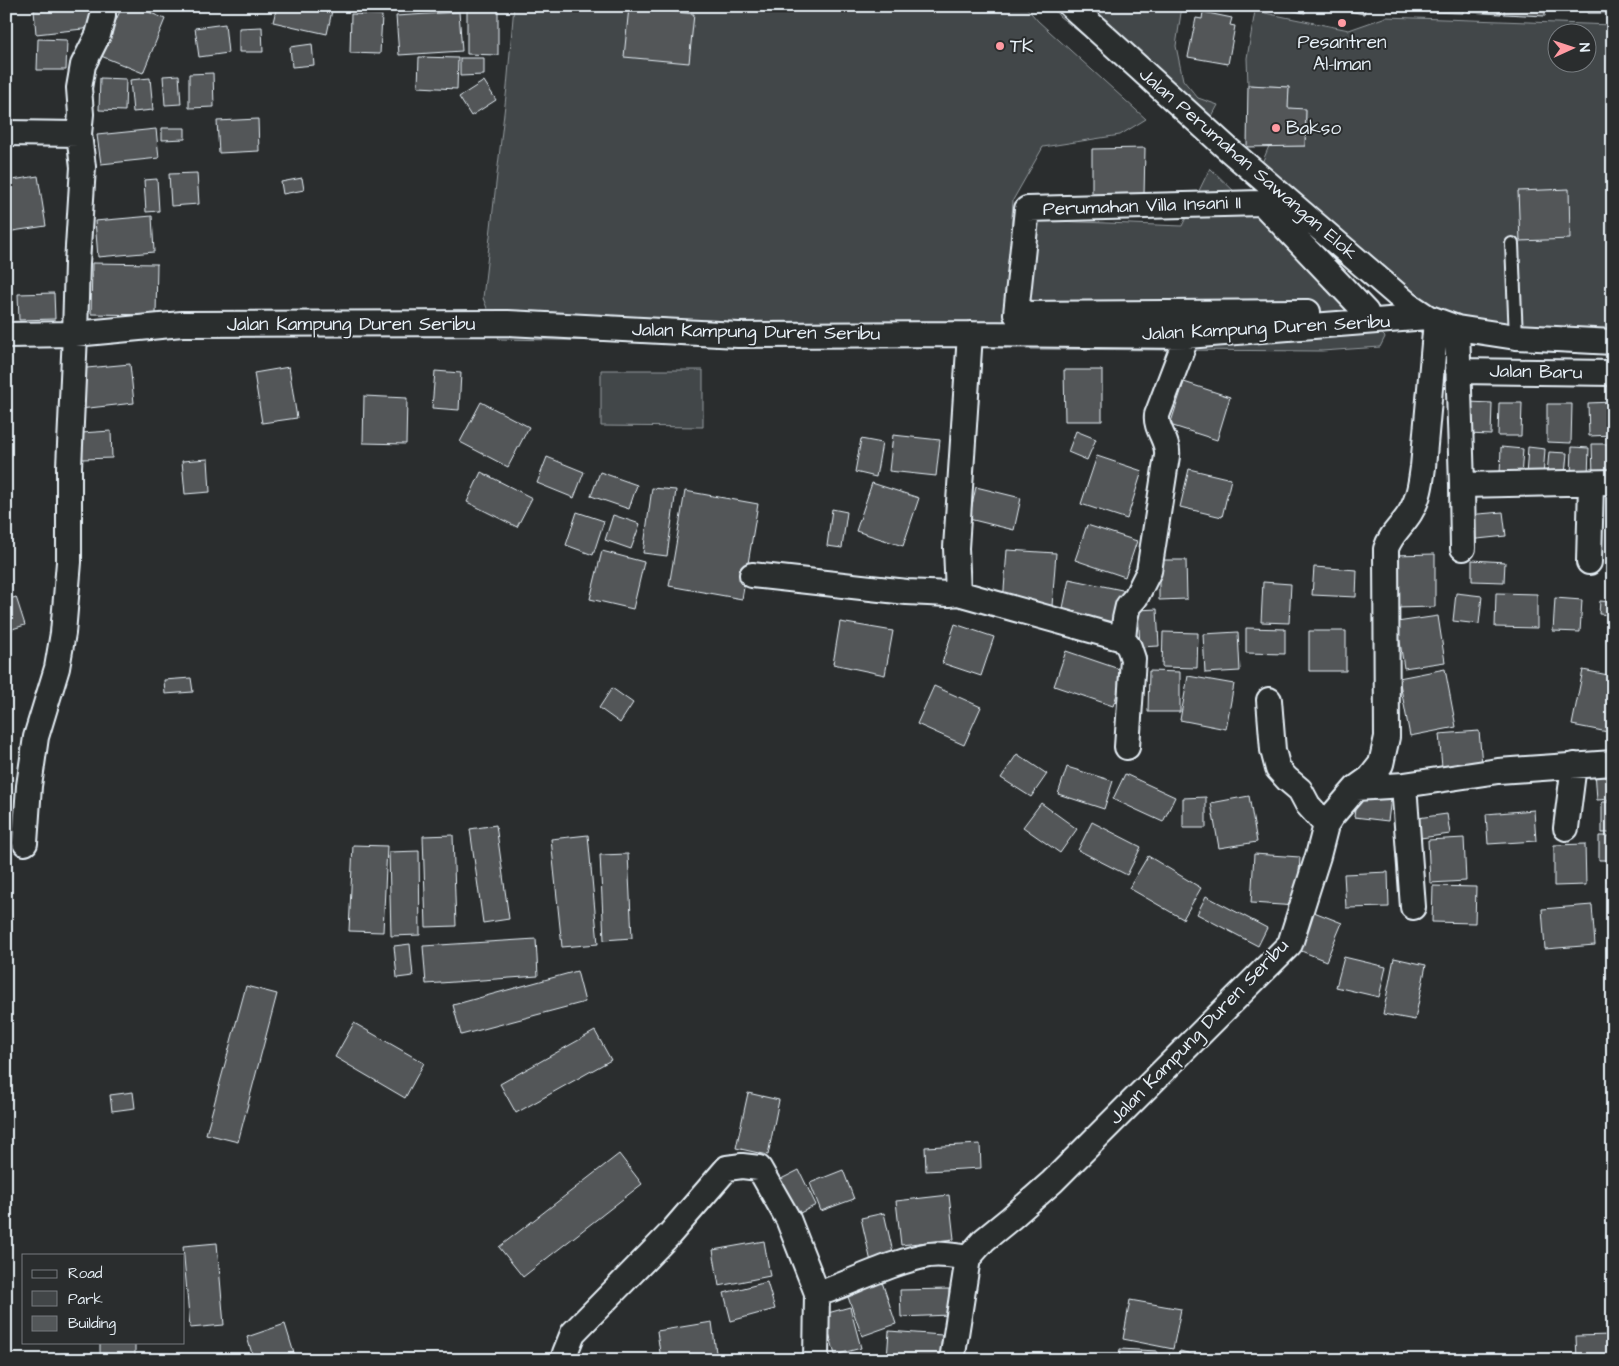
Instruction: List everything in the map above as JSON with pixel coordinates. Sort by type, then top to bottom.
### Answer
[{"type":"street","points":[[25,843],[29,786],[36,737],[57,668],[63,633],[69,562],[68,466],[75,334],[76,262],[82,167],[79,134],[79,88],[83,66],[98,35],[103,16],[103,6]]},
{"type":"street","name":"Jalan Perumahan Sawangan Elok","points":[[1071,6],[1229,150],[1432,318]]},
{"type":"street","points":[[6,134],[79,134]]},
{"type":"street","name":"Perumahan Villa Insani II","points":[[1366,312],[1262,203],[1027,210],[1016,314],[1366,312],[1432,318]]},
{"type":"street","points":[[1432,318],[1458,371],[1464,548]]},
{"type":"street","name":"Jalan Kampung Duren Seribu","points":[[968,1258],[984,1240],[1052,1182],[1290,944],[1330,817],[1356,788],[1370,778],[1381,764],[1387,737],[1386,549],[1388,541],[1410,514],[1416,502],[1424,467],[1432,318]]},
{"type":"street","name":"Jalan Kampung Duren Seribu","points":[[6,335],[75,334],[182,324],[508,323],[738,335],[970,334],[1188,336],[1432,318],[1516,337],[1613,342]]},
{"type":"street","points":[[958,593],[956,548],[970,334]]},
{"type":"street","points":[[1123,639],[1128,606],[1136,597],[1149,571],[1168,450],[1156,421],[1157,415],[1188,336]]},
{"type":"street","name":"Jalan Baru","points":[[1458,371],[1613,373]]},
{"type":"street","points":[[1462,485],[1602,483],[1589,562]]},
{"type":"street","points":[[752,575],[907,592],[958,593],[1123,639],[1129,647],[1133,660],[1127,747]]},
{"type":"street","points":[[1269,700],[1273,750],[1278,768],[1287,780],[1300,790],[1308,805],[1326,825]]},
{"type":"street","points":[[1356,788],[1404,785],[1498,771],[1613,763]]},
{"type":"street","points":[[1566,828],[1574,765]]},
{"type":"street","points":[[1404,785],[1413,907]]},
{"type":"street","points":[[563,1360],[574,1333],[669,1235],[726,1168],[742,1166],[759,1168],[788,1219],[817,1293],[816,1360]]},
{"type":"street","points":[[817,1293],[928,1255],[948,1254],[968,1258],[952,1360]]},
{"type":"lane","points":[[1512,244],[1516,337]]},
{"type":"green space","points":[[514,6],[1025,6],[1038,21],[1146,119],[1120,135],[1043,147],[1013,200],[1007,301],[1007,348],[499,339],[483,298],[507,87]]},
{"type":"green space","points":[[1051,6],[1182,6],[1176,46],[1183,80],[1198,98],[1218,105],[1204,131],[1059,16]]},
{"type":"green space","points":[[1255,11],[1349,30],[1386,17],[1546,23],[1546,72],[1596,72],[1596,24],[1613,25],[1613,346],[1432,343],[1255,180],[1269,146],[1305,146],[1306,110],[1288,108],[1289,87],[1248,85],[1247,58]]},
{"type":"green space","points":[[1210,168],[1385,337],[1380,347],[1322,351],[1026,349],[1030,220],[1182,226]]},
{"type":"green space","points":[[601,370],[703,370],[703,427],[601,426]]},
{"type":"building","points":[[89,6],[92,28],[36,34],[34,10]]},
{"type":"building","points":[[122,6],[135,6],[165,19],[143,73],[101,56]]},
{"type":"building","points":[[277,6],[333,6],[327,34],[273,22]]},
{"type":"building","name":"Pesantren Al-Iman","points":[[1267,6],[1307,6],[1305,13]]},
{"type":"building","name":"Pesantren Al-Iman","points":[[1323,6],[1366,6],[1364,14]]},
{"type":"building","points":[[1425,6],[1463,6],[1463,13],[1425,12]]},
{"type":"building","points":[[1468,6],[1502,6],[1501,14],[1468,12]]},
{"type":"building","points":[[1504,6],[1545,6],[1545,16],[1504,14]]},
{"type":"building","points":[[1549,6],[1582,6],[1582,9],[1549,9]]},
{"type":"building","points":[[1588,6],[1612,6],[1612,13],[1588,13]]},
{"type":"building","points":[[629,7],[694,14],[689,63],[624,57]]},
{"type":"building","points":[[467,8],[498,9],[498,55],[467,54]]},
{"type":"building","points":[[459,12],[462,51],[399,55],[396,16]]},
{"type":"building","points":[[1203,12],[1232,18],[1230,25],[1235,26],[1228,64],[1188,57],[1196,18],[1202,19]]},
{"type":"building","points":[[351,14],[382,15],[380,54],[350,53]]},
{"type":"building","points":[[225,24],[228,53],[199,57],[195,28]]},
{"type":"building","points":[[262,27],[263,52],[239,52],[239,28]]},
{"type":"building","points":[[38,39],[67,40],[66,70],[37,70]]},
{"type":"building","points":[[312,44],[314,65],[292,67],[290,47]]},
{"type":"building","points":[[419,57],[458,58],[457,89],[418,87]]},
{"type":"building","points":[[460,58],[484,58],[484,75],[460,76]]},
{"type":"building","points":[[213,73],[214,107],[189,108],[189,74]]},
{"type":"building","points":[[179,75],[181,104],[165,105],[163,76]]},
{"type":"building","points":[[100,78],[126,79],[125,111],[99,110]]},
{"type":"building","points":[[150,78],[153,110],[133,112],[130,80]]},
{"type":"building","points":[[484,81],[496,100],[471,116],[459,97]]},
{"type":"building","name":"Bakso","points":[[1248,85],[1289,87],[1288,108],[1306,109],[1305,146],[1247,147]]},
{"type":"building","points":[[258,119],[259,151],[219,153],[217,121]]},
{"type":"building","points":[[162,128],[185,128],[185,139],[162,140]]},
{"type":"building","points":[[156,129],[159,158],[101,164],[97,135]]},
{"type":"building","points":[[1145,148],[1144,196],[1092,198],[1092,149]]},
{"type":"building","points":[[197,173],[199,204],[171,206],[169,174]]},
{"type":"building","points":[[38,176],[46,226],[6,232],[6,181]]},
{"type":"building","points":[[302,178],[304,190],[283,194],[281,182]]},
{"type":"building","points":[[157,179],[159,211],[146,212],[144,180]]},
{"type":"building","points":[[1569,189],[1570,239],[1520,241],[1518,191]]},
{"type":"building","points":[[152,216],[154,252],[98,257],[95,221]]},
{"type":"building","points":[[92,263],[157,264],[156,315],[91,314]]},
{"type":"building","points":[[6,292],[11,292],[12,320],[6,320]]},
{"type":"building","points":[[54,293],[55,319],[19,320],[18,294]]},
{"type":"building","points":[[130,364],[134,403],[80,409],[76,369]]},
{"type":"building","points":[[289,367],[297,418],[262,423],[254,373]]},
{"type":"building","points":[[1064,370],[1102,370],[1102,421],[1065,421]]},
{"type":"building","points":[[435,371],[461,373],[459,410],[432,408]]},
{"type":"building","points":[[1184,382],[1230,397],[1217,440],[1170,425]]},
{"type":"building","points":[[364,396],[407,398],[406,444],[363,443]]},
{"type":"building","points":[[481,402],[529,427],[508,467],[460,442]]},
{"type":"building","points":[[1468,402],[1492,403],[1491,435],[1467,434]]},
{"type":"building","points":[[1613,402],[1613,435],[1589,436],[1588,403]]},
{"type":"building","points":[[1499,403],[1522,403],[1521,436],[1498,436]]},
{"type":"building","points":[[1547,404],[1572,404],[1571,443],[1547,442]]},
{"type":"building","points":[[111,431],[112,458],[82,459],[81,433]]},
{"type":"building","points":[[1076,431],[1096,439],[1087,460],[1068,452]]},
{"type":"building","points":[[893,435],[940,440],[936,476],[889,471]]},
{"type":"building","points":[[861,439],[882,443],[876,477],[855,472]]},
{"type":"building","points":[[1592,444],[1613,444],[1613,475],[1593,475]]},
{"type":"building","points":[[1501,447],[1523,449],[1521,477],[1500,476]]},
{"type":"building","points":[[1528,447],[1545,449],[1543,477],[1526,476]]},
{"type":"building","points":[[1572,447],[1589,448],[1588,477],[1571,476]]},
{"type":"building","points":[[1549,452],[1567,453],[1565,475],[1547,474]]},
{"type":"building","points":[[1097,456],[1142,471],[1127,519],[1081,504]]},
{"type":"building","points":[[547,457],[584,472],[574,498],[537,483]]},
{"type":"building","points":[[208,459],[210,492],[185,494],[182,461]]},
{"type":"building","points":[[1189,469],[1231,479],[1222,517],[1180,507]]},
{"type":"building","points":[[481,472],[532,498],[517,527],[467,502]]},
{"type":"building","points":[[600,472],[637,485],[629,509],[591,496]]},
{"type":"building","points":[[872,483],[919,498],[903,546],[856,531]]},
{"type":"building","points":[[976,487],[1021,498],[1014,530],[969,519]]},
{"type":"building","points":[[652,488],[676,490],[667,556],[643,553]]},
{"type":"building","points":[[685,491],[758,504],[742,599],[669,586]]},
{"type":"building","points":[[832,509],[847,512],[842,548],[827,546]]},
{"type":"building","points":[[577,512],[604,521],[593,555],[566,545]]},
{"type":"building","points":[[1503,512],[1506,536],[1468,540],[1466,515]]},
{"type":"building","points":[[1609,513],[1613,513],[1613,527],[1610,528]]},
{"type":"building","points":[[613,515],[640,524],[631,549],[605,540]]},
{"type":"building","points":[[1087,525],[1137,541],[1125,577],[1075,560]]},
{"type":"building","points":[[1007,550],[1056,553],[1052,606],[1003,603]]},
{"type":"building","points":[[602,551],[644,562],[633,609],[590,599]]},
{"type":"building","points":[[1435,554],[1435,607],[1395,608],[1394,555]]},
{"type":"building","points":[[1159,560],[1186,560],[1187,599],[1159,600]]},
{"type":"building","points":[[1472,560],[1505,562],[1504,582],[1472,581]]},
{"type":"building","points":[[1314,567],[1357,570],[1356,597],[1312,595]]},
{"type":"building","points":[[1069,579],[1127,591],[1120,625],[1062,613]]},
{"type":"building","points":[[1263,582],[1291,584],[1289,623],[1261,622]]},
{"type":"building","points":[[1456,593],[1482,596],[1479,624],[1453,621]]},
{"type":"building","points":[[1496,593],[1537,594],[1537,628],[1495,627]]},
{"type":"building","points":[[16,597],[25,625],[6,631],[6,600]]},
{"type":"building","points":[[1555,598],[1582,600],[1580,632],[1553,631]]},
{"type":"building","points":[[1600,601],[1613,602],[1613,615],[1599,614]]},
{"type":"building","points":[[1157,609],[1159,646],[1140,647],[1138,610]]},
{"type":"building","points":[[1438,616],[1445,662],[1404,668],[1397,622]]},
{"type":"building","points":[[840,622],[893,631],[885,675],[833,664]]},
{"type":"building","points":[[955,624],[994,637],[981,676],[942,663]]},
{"type":"building","points":[[1246,628],[1285,629],[1285,654],[1246,653]]},
{"type":"building","points":[[1309,631],[1346,631],[1346,671],[1309,671]]},
{"type":"building","points":[[1163,632],[1198,633],[1197,668],[1162,667]]},
{"type":"building","points":[[1238,632],[1240,671],[1205,673],[1203,634]]},
{"type":"building","points":[[1066,651],[1125,671],[1113,706],[1054,686]]},
{"type":"building","points":[[1445,669],[1456,727],[1410,736],[1399,678]]},
{"type":"building","points":[[1583,670],[1613,676],[1613,733],[1572,725]]},
{"type":"building","points":[[1149,671],[1180,672],[1180,712],[1148,712]]},
{"type":"building","points":[[1188,676],[1234,684],[1226,729],[1180,720]]},
{"type":"building","points":[[191,678],[193,692],[165,694],[164,680]]},
{"type":"building","points":[[934,686],[981,707],[964,745],[917,724]]},
{"type":"building","points":[[612,688],[633,703],[620,723],[599,708]]},
{"type":"building","points":[[1479,731],[1482,764],[1442,767],[1439,734]]},
{"type":"building","points":[[1017,754],[1047,774],[1031,797],[1001,778]]},
{"type":"building","points":[[1067,767],[1113,781],[1104,809],[1058,794]]},
{"type":"building","points":[[1613,769],[1613,799],[1597,800],[1595,770]]},
{"type":"building","points":[[1125,774],[1175,797],[1163,822],[1113,799]]},
{"type":"building","points":[[1357,794],[1391,798],[1388,821],[1354,817]]},
{"type":"building","points":[[1249,796],[1257,842],[1219,848],[1211,803]]},
{"type":"building","points":[[1206,797],[1206,828],[1183,828],[1183,798]]},
{"type":"building","points":[[1602,802],[1613,802],[1613,833],[1602,833]]},
{"type":"building","points":[[1041,803],[1077,829],[1060,853],[1023,827]]},
{"type":"building","points":[[1534,810],[1536,841],[1488,844],[1486,814]]},
{"type":"building","points":[[1447,814],[1450,834],[1413,839],[1410,819]]},
{"type":"building","points":[[1092,822],[1141,847],[1127,875],[1078,850]]},
{"type":"building","points":[[496,825],[509,919],[483,923],[470,829]]},
{"type":"building","points":[[453,835],[456,926],[426,927],[423,836]]},
{"type":"building","points":[[588,835],[598,944],[562,947],[551,839]]},
{"type":"building","points":[[1599,836],[1613,836],[1613,882],[1607,882],[1607,860],[1599,860]]},
{"type":"building","points":[[1464,838],[1466,881],[1430,883],[1428,840]]},
{"type":"building","points":[[1585,844],[1586,885],[1554,886],[1554,845]]},
{"type":"building","points":[[353,845],[387,846],[383,932],[349,931]]},
{"type":"building","points":[[419,851],[420,935],[391,936],[389,852]]},
{"type":"building","points":[[628,854],[632,938],[604,940],[600,855]]},
{"type":"building","points":[[1254,854],[1300,857],[1297,906],[1251,903]]},
{"type":"building","points":[[1148,856],[1201,888],[1183,919],[1129,888]]},
{"type":"building","points":[[1388,872],[1389,907],[1346,908],[1344,874]]},
{"type":"building","points":[[1433,886],[1476,887],[1475,923],[1432,922]]},
{"type":"building","points":[[1206,896],[1267,928],[1258,946],[1197,914]]},
{"type":"building","points":[[1592,905],[1595,945],[1545,949],[1542,909]]},
{"type":"building","points":[[1309,910],[1342,923],[1326,961],[1294,948]]},
{"type":"building","points":[[536,939],[538,976],[426,984],[423,946]]},
{"type":"building","points":[[410,944],[413,976],[397,978],[394,946]]},
{"type":"building","points":[[1344,957],[1386,967],[1379,997],[1336,987]]},
{"type":"building","points":[[1394,958],[1426,965],[1415,1020],[1383,1014]]},
{"type":"building","points":[[577,971],[585,1002],[461,1035],[453,1005]]},
{"type":"building","points":[[246,986],[277,994],[238,1142],[206,1134]]},
{"type":"building","points":[[354,1023],[424,1063],[405,1098],[335,1057]]},
{"type":"building","points":[[595,1031],[611,1060],[516,1113],[500,1084]]},
{"type":"building","points":[[133,1092],[135,1108],[112,1111],[110,1095]]},
{"type":"building","points":[[748,1093],[779,1100],[768,1155],[736,1148]]},
{"type":"building","points":[[980,1144],[981,1168],[926,1171],[925,1147]]},
{"type":"building","points":[[619,1154],[642,1184],[523,1277],[499,1247]]},
{"type":"building","points":[[799,1170],[816,1205],[794,1216],[777,1181]]},
{"type":"building","points":[[843,1170],[854,1199],[821,1211],[810,1183]]},
{"type":"building","points":[[949,1195],[954,1239],[901,1245],[896,1201]]},
{"type":"building","points":[[884,1213],[894,1257],[871,1262],[861,1218]]},
{"type":"building","points":[[764,1241],[770,1276],[719,1286],[713,1250]]},
{"type":"building","points":[[217,1243],[224,1325],[190,1328],[183,1246]]},
{"type":"building","points":[[767,1282],[775,1309],[731,1321],[724,1293]]},
{"type":"building","points":[[882,1282],[896,1324],[862,1336],[847,1294]]},
{"type":"building","points":[[949,1289],[950,1315],[901,1317],[900,1290]]},
{"type":"building","points":[[1130,1300],[1181,1309],[1173,1349],[1123,1339]]},
{"type":"building","points":[[850,1307],[861,1348],[835,1355],[824,1314]]},
{"type":"building","points":[[712,1322],[717,1360],[661,1360],[657,1331]]},
{"type":"building","points":[[285,1324],[296,1360],[254,1360],[247,1337]]},
{"type":"building","points":[[889,1331],[942,1335],[940,1360],[887,1359]]},
{"type":"building","points":[[1610,1335],[1611,1360],[1577,1360],[1576,1336]]},
{"type":"building","points":[[100,1344],[135,1344],[135,1360],[100,1360]]},
{"type":"building","points":[[1120,1349],[1157,1351],[1156,1360],[1119,1360]]},
{"type":"building","points":[[1180,1351],[1214,1360],[1177,1360]]},
{"type":"place","name":"Pesantren Al-Iman","points":[[1342,23]]},
{"type":"place","name":"TK","points":[[1000,46]]},
{"type":"place","name":"Bakso","points":[[1276,128]]}]
